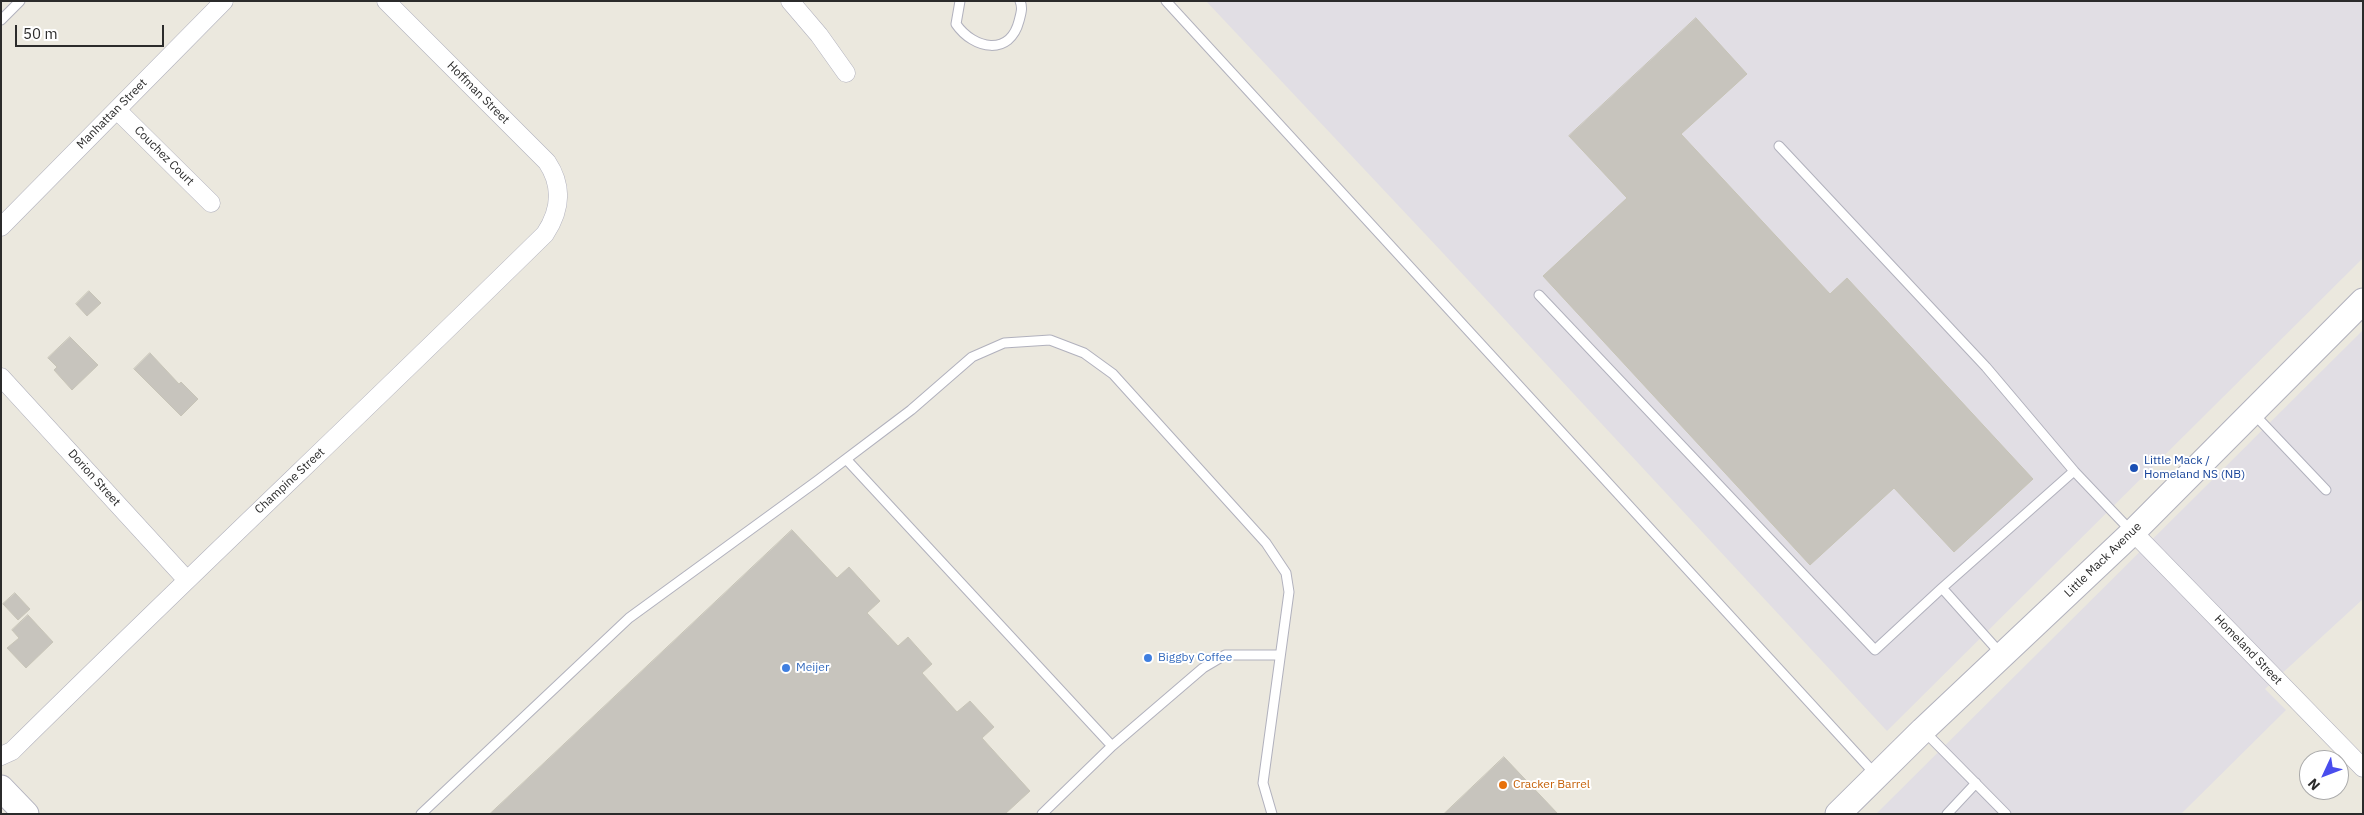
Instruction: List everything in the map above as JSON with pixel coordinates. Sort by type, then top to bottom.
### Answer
[{"type":"main road","name":"Little Mack Avenue","points":[[1838,814],[1923,730],[2133,532],[2363,302]]},
{"type":"main road","points":[[1,788],[26,814]]},
{"type":"street","name":"Manhattan Street","points":[[1,227],[224,1]]},
{"type":"street","name":"Hoffman Street","points":[[386,1],[548,162],[554,172],[559,192]]},
{"type":"street","points":[[790,1],[819,35],[846,73]]},
{"type":"street","name":"Couchez Court","points":[[117,110],[211,203]]},
{"type":"street","name":"Champine Street","points":[[1,756],[12,751],[186,579],[362,413],[545,234],[558,207],[559,192]]},
{"type":"street","name":"Dorion Street","points":[[1,377],[186,579]]},
{"type":"street","name":"Homeland Street","points":[[2133,532],[2363,768]]},
{"type":"lane","points":[[1,20],[20,1]]},
{"type":"lane","points":[[960,1],[956,24],[964,35],[981,46],[1000,44],[1016,30],[1022,7],[1020,1]]},
{"type":"lane","points":[[1166,1],[1876,775]]},
{"type":"lane","points":[[1779,146],[1986,366],[2074,471],[2133,532]]},
{"type":"lane","points":[[1539,295],[1875,650],[2074,471]]},
{"type":"lane","points":[[421,814],[629,618],[911,410],[972,357],[1004,343],[1050,340],[1084,353],[1113,374],[1266,543],[1286,573],[1289,592],[1263,783],[1272,814]]},
{"type":"lane","points":[[2252,413],[2326,490]]},
{"type":"lane","points":[[846,459],[1112,746]]},
{"type":"lane","points":[[1942,588],[2002,656]]},
{"type":"lane","points":[[1042,814],[1112,746],[1203,668],[1225,656],[1280,655]]},
{"type":"lane","points":[[1923,730],[2006,814]]},
{"type":"lane","points":[[1947,814],[1976,783]]},
{"type":"shaded area","points":[[1206,1],[2363,1],[2363,258],[1887,731]]},
{"type":"shaded area","points":[[2363,330],[2363,599],[2265,689],[2286,710],[2181,814],[1876,814]]},
{"type":"building","points":[[1696,18],[1747,74],[1681,134],[1830,294],[1847,278],[2033,479],[1954,552],[1894,488],[1810,565],[1543,276],[1627,198],[1569,136]]},
{"type":"building","points":[[89,291],[101,303],[87,316],[76,304]]},
{"type":"building","points":[[70,337],[98,365],[72,390],[54,370],[57,367],[48,358]]},
{"type":"building","points":[[150,353],[179,384],[181,382],[198,399],[181,416],[134,369]]},
{"type":"building","name":"Meijer","points":[[792,530],[837,578],[849,567],[880,601],[867,613],[898,646],[908,637],[932,664],[922,673],[957,712],[970,701],[994,727],[982,738],[1030,791],[1005,814],[490,814]]},
{"type":"building","points":[[15,593],[30,609],[18,620],[3,604]]},
{"type":"building","points":[[28,615],[53,642],[26,668],[7,648],[19,638],[12,630]]},
{"type":"building","name":"Cracker Barrel","points":[[1504,757],[1558,814],[1444,814]]},
{"type":"place","name":"Little Mack / Homeland NS (NB)","points":[[2134,468]]},
{"type":"place","name":"Biggby Coffee","points":[[1148,658]]},
{"type":"place","name":"Meijer","points":[[786,668]]},
{"type":"place","name":"Cracker Barrel","points":[[1503,785]]}]
